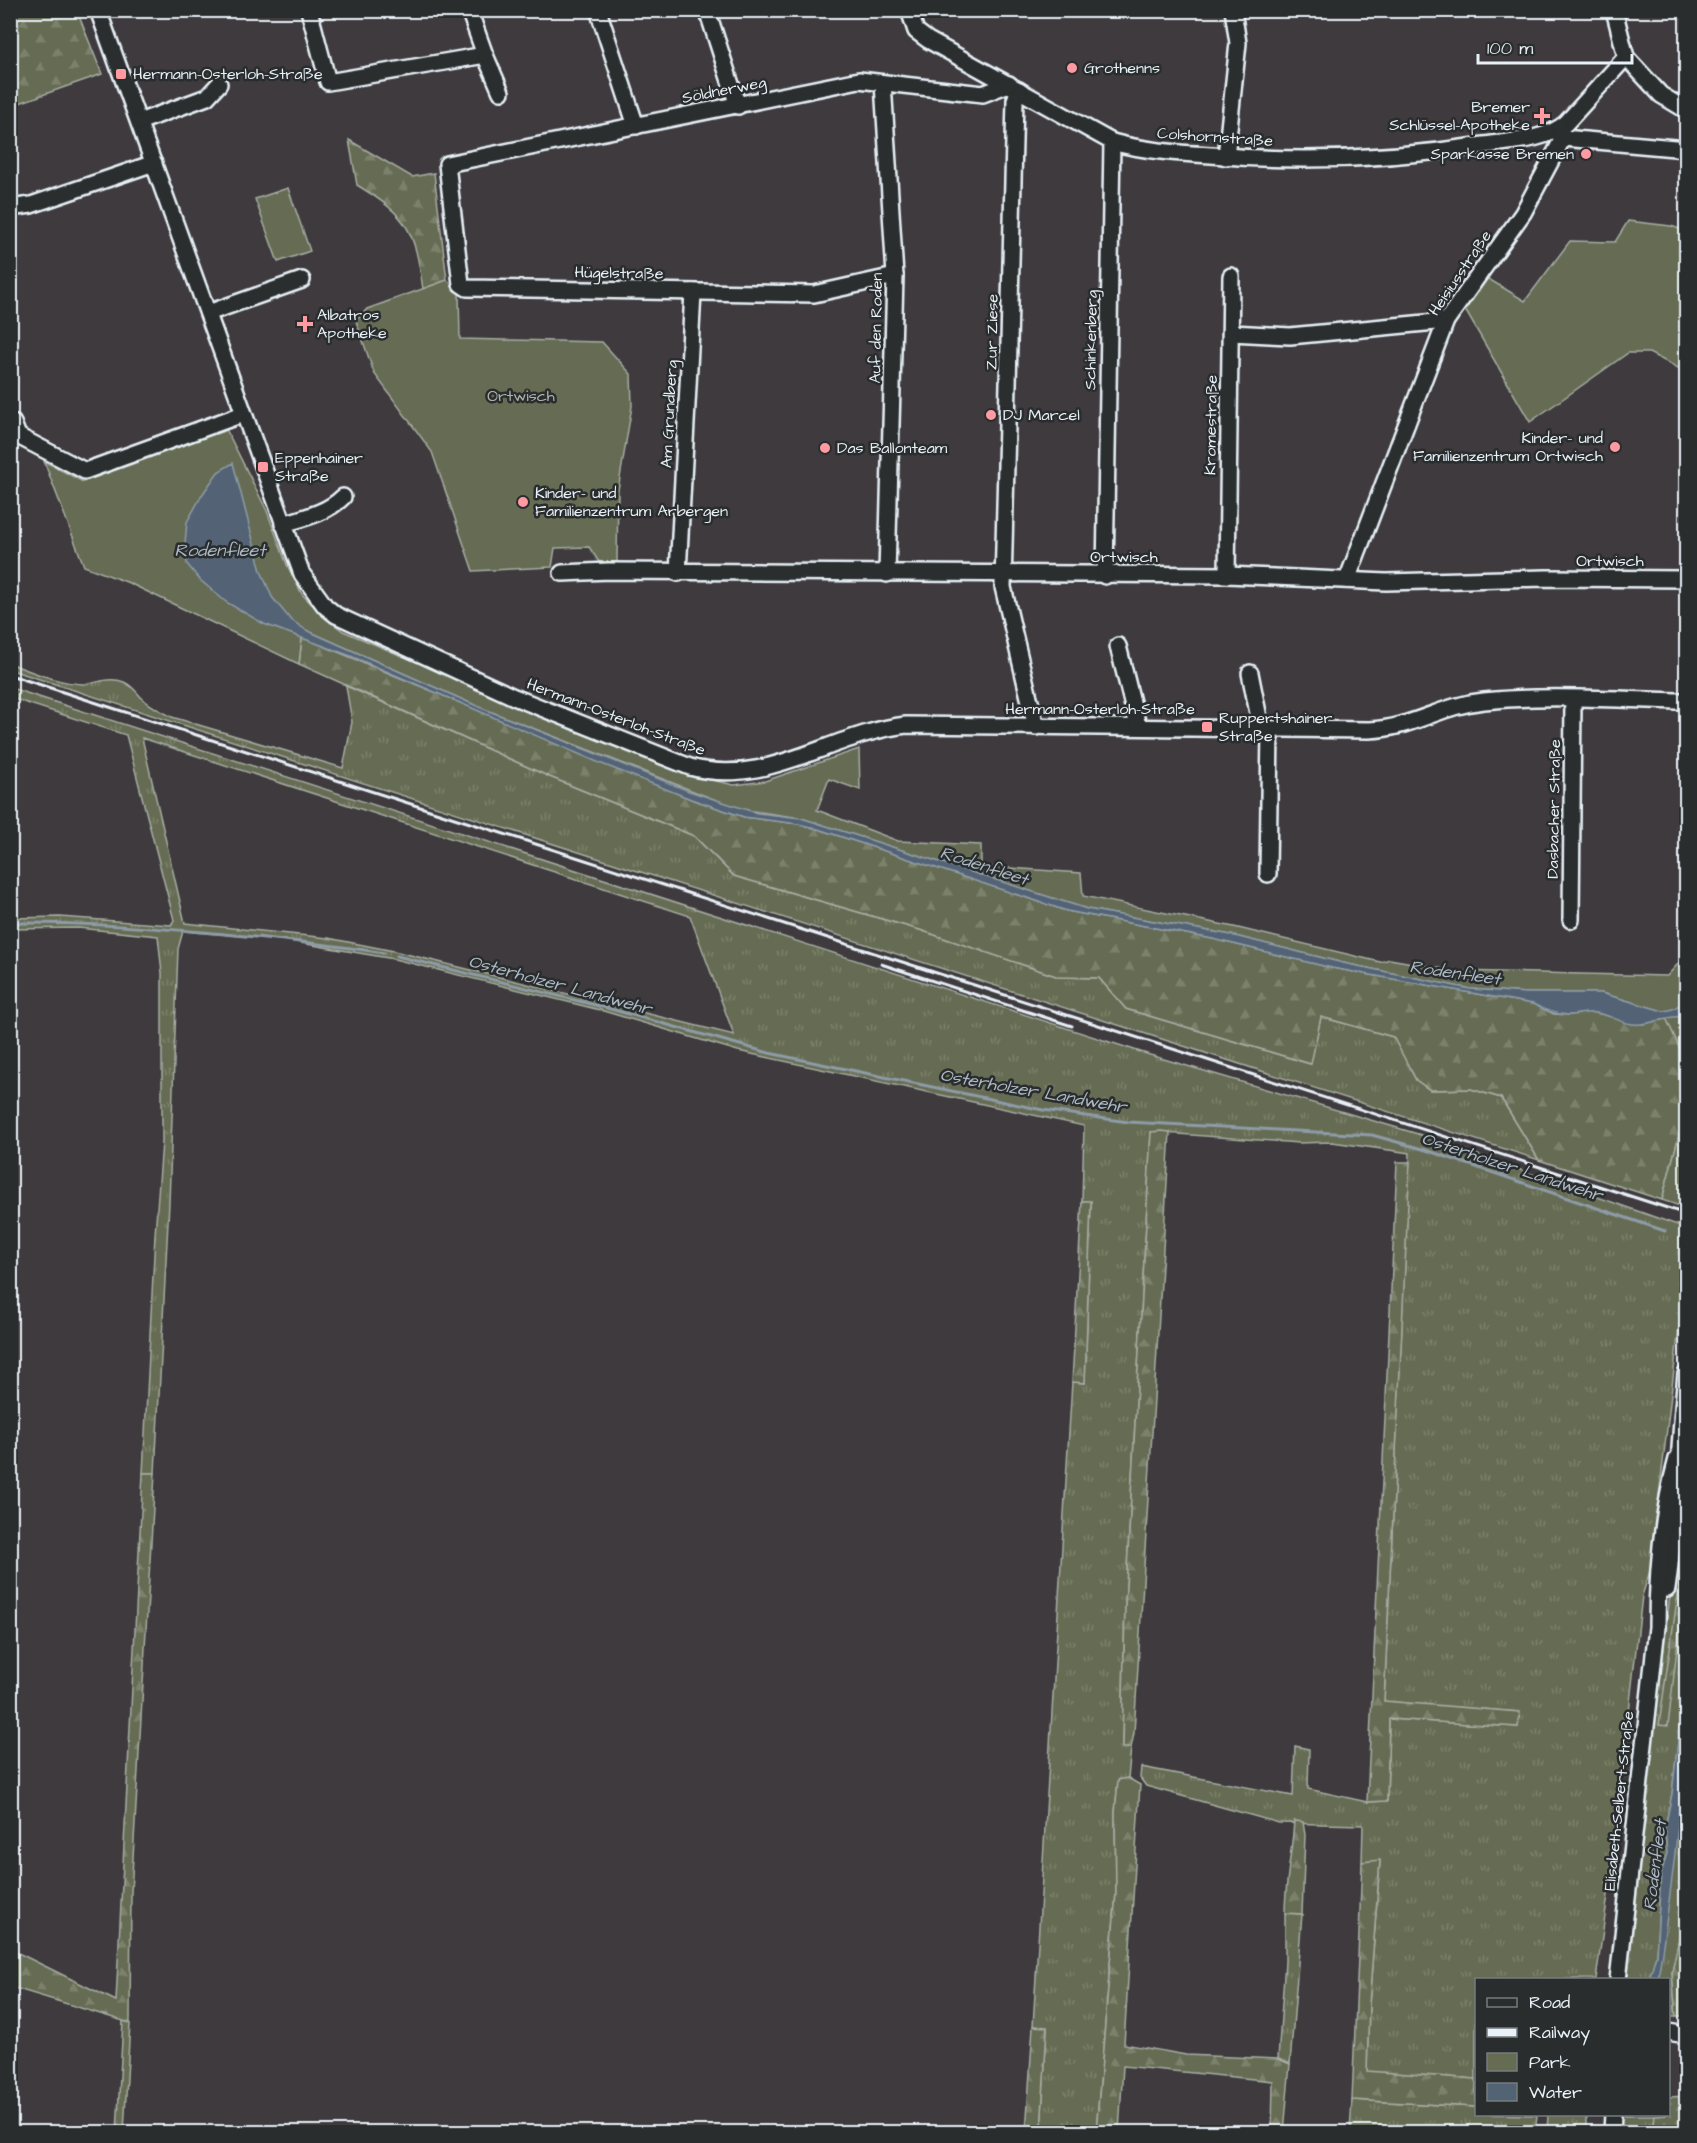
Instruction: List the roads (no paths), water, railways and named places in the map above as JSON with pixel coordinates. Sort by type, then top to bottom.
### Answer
[{"type":"street","name":"Hermann-Osterloh-Straße","points":[[98,10],[302,574],[325,606],[336,615],[514,697],[704,771],[740,773],[759,770],[885,728],[906,725],[1391,729],[1416,722],[1441,710],[1482,701],[1686,701]]},
{"type":"street","points":[[309,10],[328,82],[484,55]]},
{"type":"street","points":[[469,10],[484,55],[501,92]]},
{"type":"street","points":[[598,10],[636,126]]},
{"type":"street","points":[[707,10],[738,106]]},
{"type":"street","name":"Colshornstraße","points":[[909,10],[916,31],[1112,141],[1140,150],[1289,160],[1399,156],[1562,133],[1686,149]]},
{"type":"street","points":[[1226,157],[1238,43],[1233,10]]},
{"type":"street","points":[[1614,10],[1626,57],[1661,95],[1686,110]]},
{"type":"street","name":"Heisiusstraße","points":[[1347,580],[1446,321],[1523,213],[1562,133],[1626,57]]},
{"type":"street","name":"Söldnerweg","points":[[447,164],[860,80],[983,93],[1014,87]]},
{"type":"street","name":"Auf den Roden","points":[[883,83],[895,276],[887,574]]},
{"type":"street","points":[[139,122],[207,97],[219,84]]},
{"type":"street","name":"Zur Ziese","points":[[1014,87],[1003,587],[1036,727]]},
{"type":"street","name":"Schinkenberg","points":[[1105,576],[1112,141]]},
{"type":"street","points":[[10,208],[34,204],[154,163]]},
{"type":"street","name":"Hügelstraße","points":[[447,164],[461,284],[467,288],[814,294],[895,276]]},
{"type":"street","name":"Kromestraße","points":[[1227,575],[1231,276]]},
{"type":"street","points":[[208,313],[302,280]]},
{"type":"street","name":"Am Grundberg","points":[[678,573],[693,292]]},
{"type":"street","points":[[1231,333],[1290,336],[1446,321]]},
{"type":"street","points":[[13,423],[18,436],[46,453],[85,471],[243,414]]},
{"type":"street","points":[[283,524],[312,515],[336,504],[343,497]]},
{"type":"street","name":"Ortwisch","points":[[562,573],[1227,575],[1386,582],[1546,578],[1686,579]]},
{"type":"street","points":[[1118,646],[1138,726]]},
{"type":"street","points":[[1250,673],[1265,728],[1268,874]]},
{"type":"street","name":"Dasbacher Straße","points":[[1571,920],[1573,700]]},
{"type":"street","name":"Elisabeth-Selbert-Straße","points":[[1618,1978],[1658,1627],[1666,1596],[1676,1520],[1677,1460],[1686,1374]]},
{"type":"street","points":[[1670,2032],[1686,2035]]},
{"type":"street","points":[[1602,2133],[1603,2116]]},
{"type":"street","points":[[1612,2133],[1613,2116]]},
{"type":"water","name":"Rodenfleet","points":[[233,463],[261,571],[272,597],[290,619],[306,630],[479,707],[689,791],[757,813],[801,818],[1087,909],[1231,935],[1343,963],[1470,989],[1526,993],[1601,993],[1663,1011],[1678,1006],[1686,995],[1686,1017],[1636,1024],[1625,1023],[1597,1013],[1559,1014],[1533,1004],[1332,968],[1213,939],[1067,911],[818,829],[799,824],[744,817],[691,799],[602,764],[351,656],[264,624],[226,602],[200,580],[187,564],[185,544],[187,522],[202,495],[218,472]]},
{"type":"water","points":[[1686,1672],[1682,1788],[1674,1865],[1658,1978],[1649,1978],[1656,1955],[1661,1874],[1667,1853],[1665,1828],[1672,1794]]},
{"type":"waterway","name":"Osterholzer Landwehr","points":[[10,923],[82,924],[203,932],[384,953]]},
{"type":"waterway","name":"Osterholzer Landwehr","points":[[397,956],[607,1008],[769,1053],[1043,1110],[1128,1122],[1372,1135],[1426,1150],[1665,1231]]},
{"type":"railway","points":[[10,675],[1686,1214]]},
{"type":"railway","points":[[881,964],[1072,1026]]},
{"type":"place","name":"Grothenns","points":[[1072,68]]},
{"type":"place","name":"Hermann-Osterloh-Straße","points":[[121,74]]},
{"type":"place","name":"Bremer Schlüssel-Apotheke","points":[[1542,116]]},
{"type":"place","name":"Sparkasse Bremen","points":[[1586,154]]},
{"type":"place","name":"Albatros Apotheke","points":[[305,324]]},
{"type":"place","name":"DJ Marcel","points":[[991,415]]},
{"type":"place","name":"Kinder- und Familienzentrum Ortwisch","points":[[1615,447]]},
{"type":"place","name":"Das Ballonteam","points":[[825,448]]},
{"type":"place","name":"Eppenhainer Straße","points":[[263,467]]},
{"type":"place","name":"Kinder- und Familienzentrum Arbergen","points":[[523,502]]},
{"type":"place","name":"Ruppertshainer Straße","points":[[1207,727]]}]
